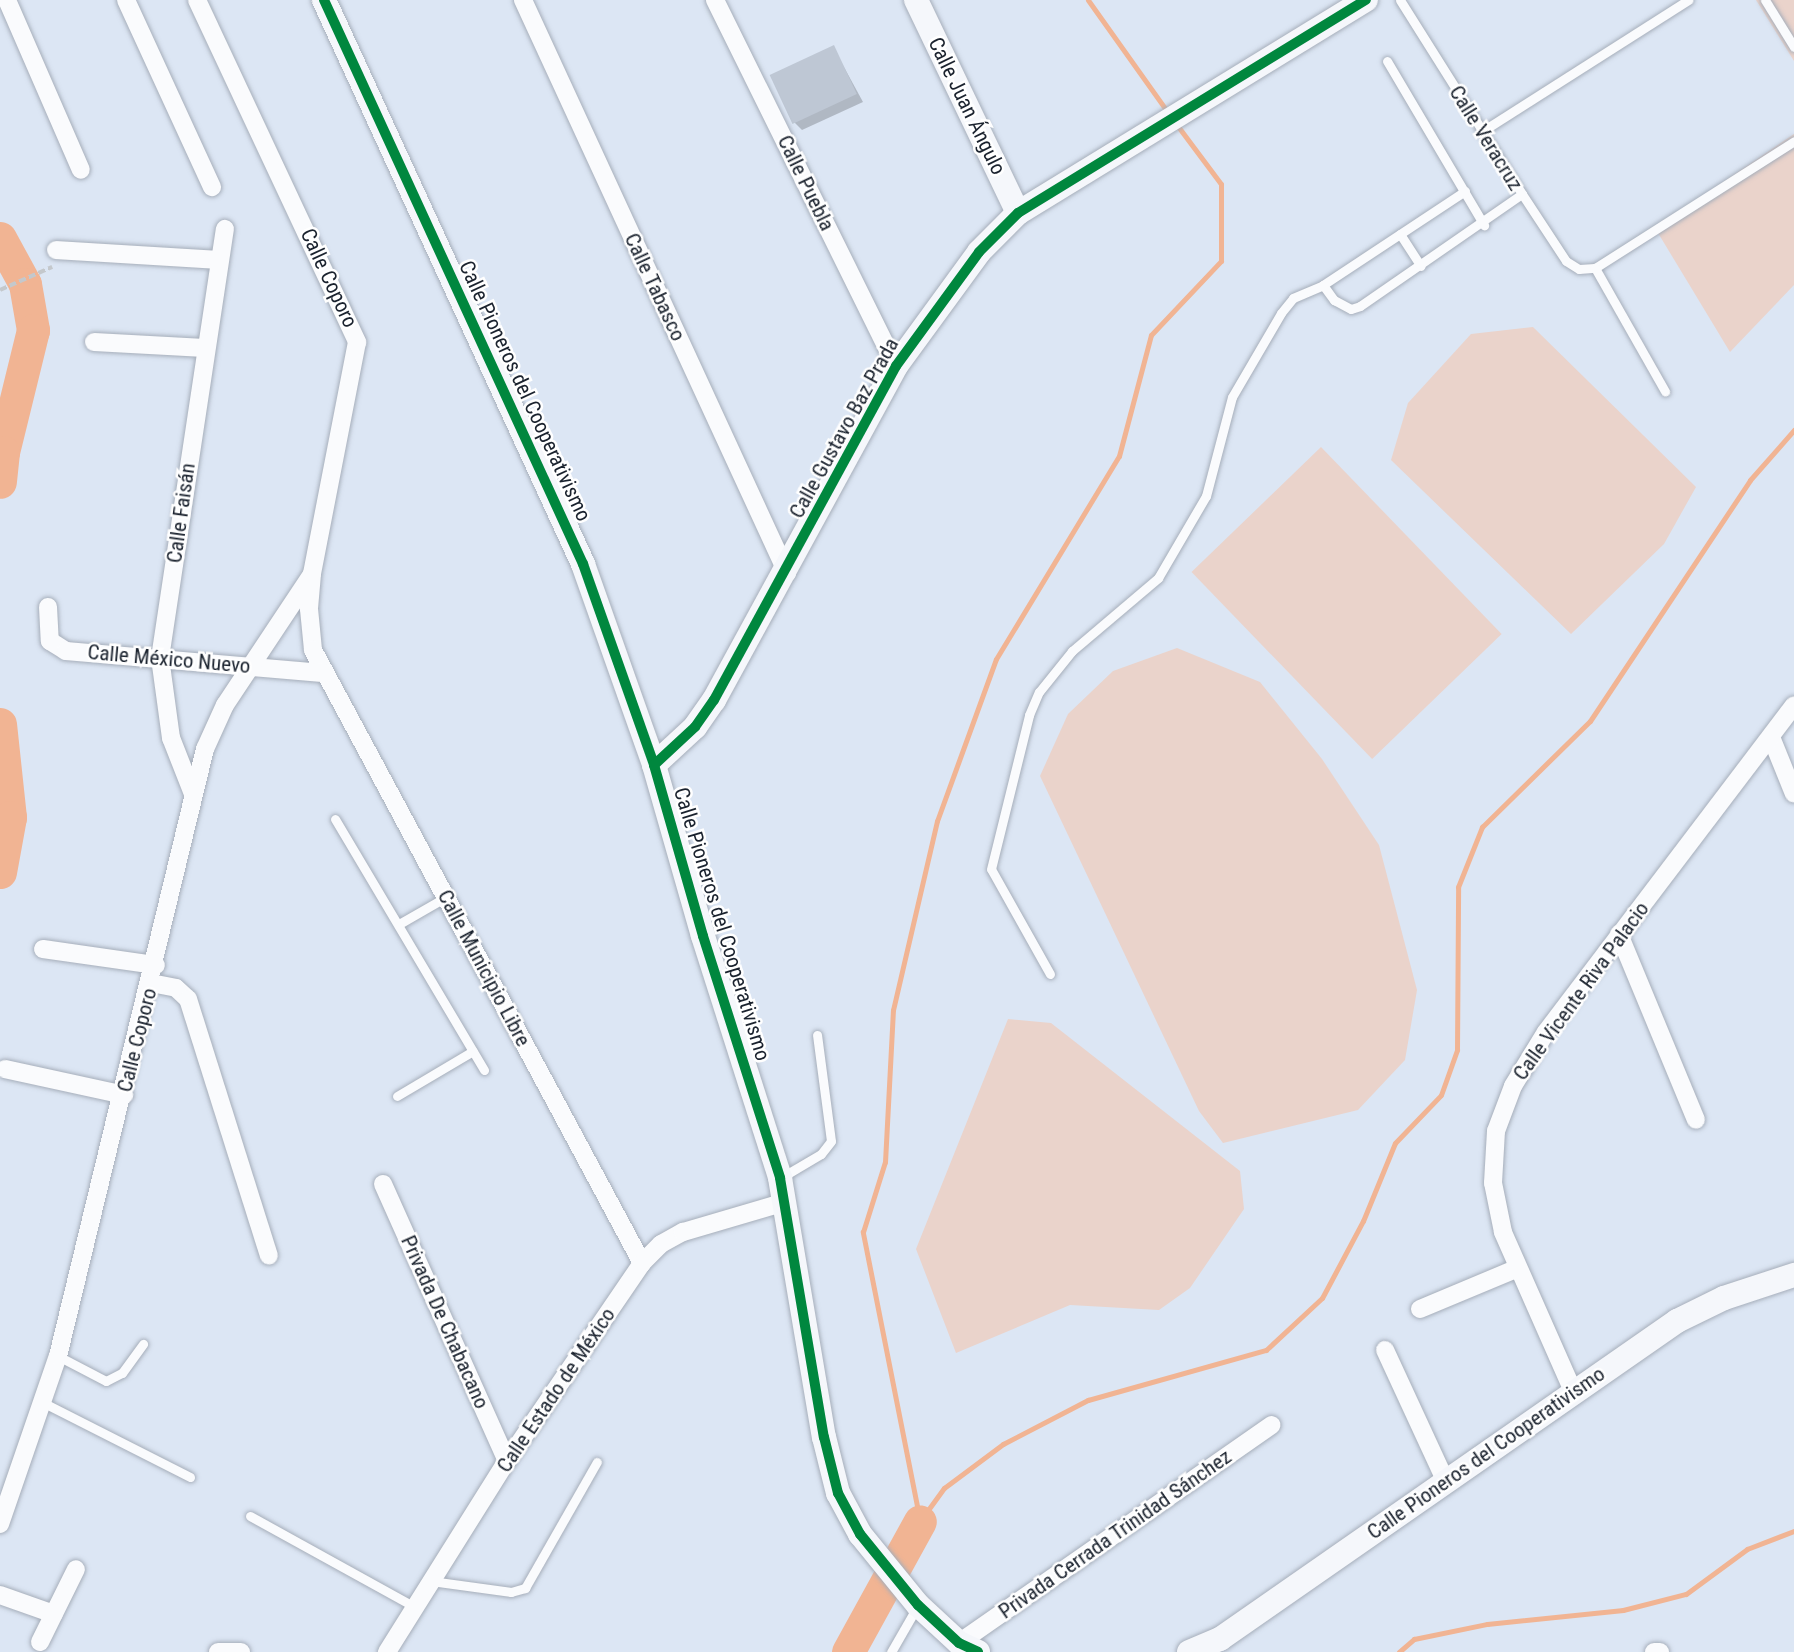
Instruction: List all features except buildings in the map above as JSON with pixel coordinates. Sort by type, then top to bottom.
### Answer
[{"type":"street","points":[[7,0],[81,170]]},
{"type":"street","points":[[126,0],[212,187]]},
{"type":"street","name":"Calle Coporo","points":[[197,0],[357,342],[312,574],[309,632],[325,673]]},
{"type":"street","name":"Calle Pioneros del Cooperativismo","points":[[324,0],[583,564],[654,765],[703,936],[783,1190],[824,1437],[838,1493],[869,1545],[913,1598],[968,1648]]},
{"type":"street","name":"Calle Tabasco","points":[[523,0],[787,573]]},
{"type":"street","name":"Calle Puebla","points":[[715,0],[896,366]]},
{"type":"street","name":"Calle Juan Ángulo","points":[[916,0],[1018,213]]},
{"type":"street","name":"Calle Gustavo Baz Prada","points":[[654,765],[695,727],[714,700],[787,573],[896,366],[979,252],[1018,213],[1366,0]]},
{"type":"street","name":"Calle Faisán","points":[[193,794],[171,738],[160,658],[225,229]]},
{"type":"street","points":[[55,259],[219,260]]},
{"type":"street","points":[[94,342],[205,348]]},
{"type":"street","name":"Calle Coporo","points":[[0,1524],[58,1356],[156,965],[193,794],[214,725],[312,574]]},
{"type":"street","name":"Calle México Nuevo","points":[[48,607],[48,631],[57,648],[325,673]]},
{"type":"street","name":"Calle Municipio Libre","points":[[325,673],[642,1263]]},
{"type":"street","name":"Calle Vicente Riva Palacio","points":[[1573,1391],[1503,1232],[1493,1183],[1496,1131],[1513,1086],[1540,1042],[1794,705]]},
{"type":"street","points":[[1771,737],[1794,794]]},
{"type":"street","points":[[1619,934],[1696,1120]]},
{"type":"street","points":[[43,948],[156,965]]},
{"type":"street","points":[[151,983],[176,989],[188,999],[269,1256]]},
{"type":"street","points":[[5,1069],[124,1095]]},
{"type":"street","name":"Privada De Chabacano","points":[[383,1184],[507,1461]]},
{"type":"street","name":"Calle Estado de México","points":[[387,1652],[413,1606],[507,1461],[642,1263],[661,1244],[683,1231],[783,1190]]},
{"type":"street","points":[[1420,1309],[1518,1268]]},
{"type":"street","name":"Calle Pioneros del Cooperativismo","points":[[1189,1652],[1220,1639],[1677,1321],[1724,1298],[1794,1275]]},
{"type":"street","points":[[1385,1350],[1445,1480]]},
{"type":"street","name":"Privada Cerrada Trinidad Sánchez","points":[[968,1648],[1271,1425]]},
{"type":"street","points":[[40,1642],[76,1569]]},
{"type":"street","points":[[0,1595],[54,1614]]},
{"type":"street","points":[[218,1652],[229,1648],[241,1652]]},
{"type":"street","points":[[1654,1652],[1660,1652]]},
{"type":"lane","name":"Calle Veracruz","points":[[1400,0],[1481,132],[1566,261],[1579,269],[1595,268]]},
{"type":"lane","points":[[1481,132],[1688,0]]},
{"type":"lane","points":[[1765,0],[1794,47]]},
{"type":"lane","points":[[1387,61],[1484,225]]},
{"type":"lane","points":[[1665,391],[1595,268],[1794,141]]},
{"type":"lane","points":[[1050,974],[991,869],[1029,715],[1039,692],[1072,651],[1158,578],[1206,496],[1232,397],[1280,313],[1293,299],[1323,285],[1465,191]]},
{"type":"lane","points":[[1323,285],[1341,307],[1351,309],[1484,225],[1522,194]]},
{"type":"lane","points":[[1400,234],[1421,266]]},
{"type":"lane","points":[[335,819],[484,1070]]},
{"type":"lane","points":[[399,924],[446,897]]},
{"type":"lane","points":[[783,1190],[831,1141],[817,1035]]},
{"type":"lane","points":[[397,1096],[473,1051]]},
{"type":"lane","points":[[58,1356],[106,1381],[122,1373],[143,1344]]},
{"type":"lane","points":[[42,1402],[190,1477]]},
{"type":"lane","points":[[429,1581],[510,1592],[525,1588],[597,1462]]},
{"type":"lane","points":[[250,1516],[413,1606]]},
{"type":"lane","points":[[891,1652],[913,1598]]},
{"type":"path","points":[[3,289],[55,259]]},
{"type":"shaded area","points":[[1756,0],[1794,0],[1794,61]]},
{"type":"shaded area","points":[[1794,134],[1794,285],[1730,352],[1655,228]]},
{"type":"shaded area","points":[[1533,327],[1696,487],[1664,544],[1571,634],[1391,460],[1408,403],[1471,334]]},
{"type":"shaded area","points":[[1321,447],[1502,634],[1372,759],[1192,572]]},
{"type":"shaded area","points":[[1177,648],[1260,682],[1322,759],[1379,845],[1417,990],[1405,1060],[1358,1110],[1223,1143],[1199,1111],[1040,776],[1068,714],[1113,671]]},
{"type":"shaded area","points":[[1008,1019],[1051,1023],[1240,1171],[1244,1209],[1190,1288],[1159,1310],[1070,1305],[956,1353],[916,1249]]},
{"type":"waterway","points":[[1088,0],[1169,114]]},
{"type":"waterway","points":[[920,1521],[863,1232],[885,1162],[893,1010],[937,821],[996,659],[1119,456],[1151,335],[1221,261],[1221,184],[1177,125]]},
{"type":"waterway","points":[[0,238],[25,284],[33,330],[3,452],[0,482]]},
{"type":"waterway","points":[[920,1521],[944,1488],[1003,1444],[1088,1400],[1266,1350],[1322,1298],[1363,1221],[1395,1143],[1441,1095],[1457,1050],[1458,887],[1482,827],[1590,721],[1750,480],[1794,430]]},
{"type":"waterway","points":[[0,724],[10,817],[0,872]]},
{"type":"waterway","points":[[848,1652],[920,1521]]},
{"type":"waterway","points":[[1399,1652],[1414,1639],[1487,1624],[1623,1610],[1686,1594],[1747,1549],[1794,1531]]},
{"type":"cycle path","points":[[324,0],[583,564],[654,765],[703,936],[780,1178],[824,1437],[838,1493],[860,1534],[918,1605],[959,1643],[978,1652]]},
{"type":"cycle path","points":[[654,765],[695,727],[714,700],[896,366],[979,252],[1018,213],[1366,0]]}]
